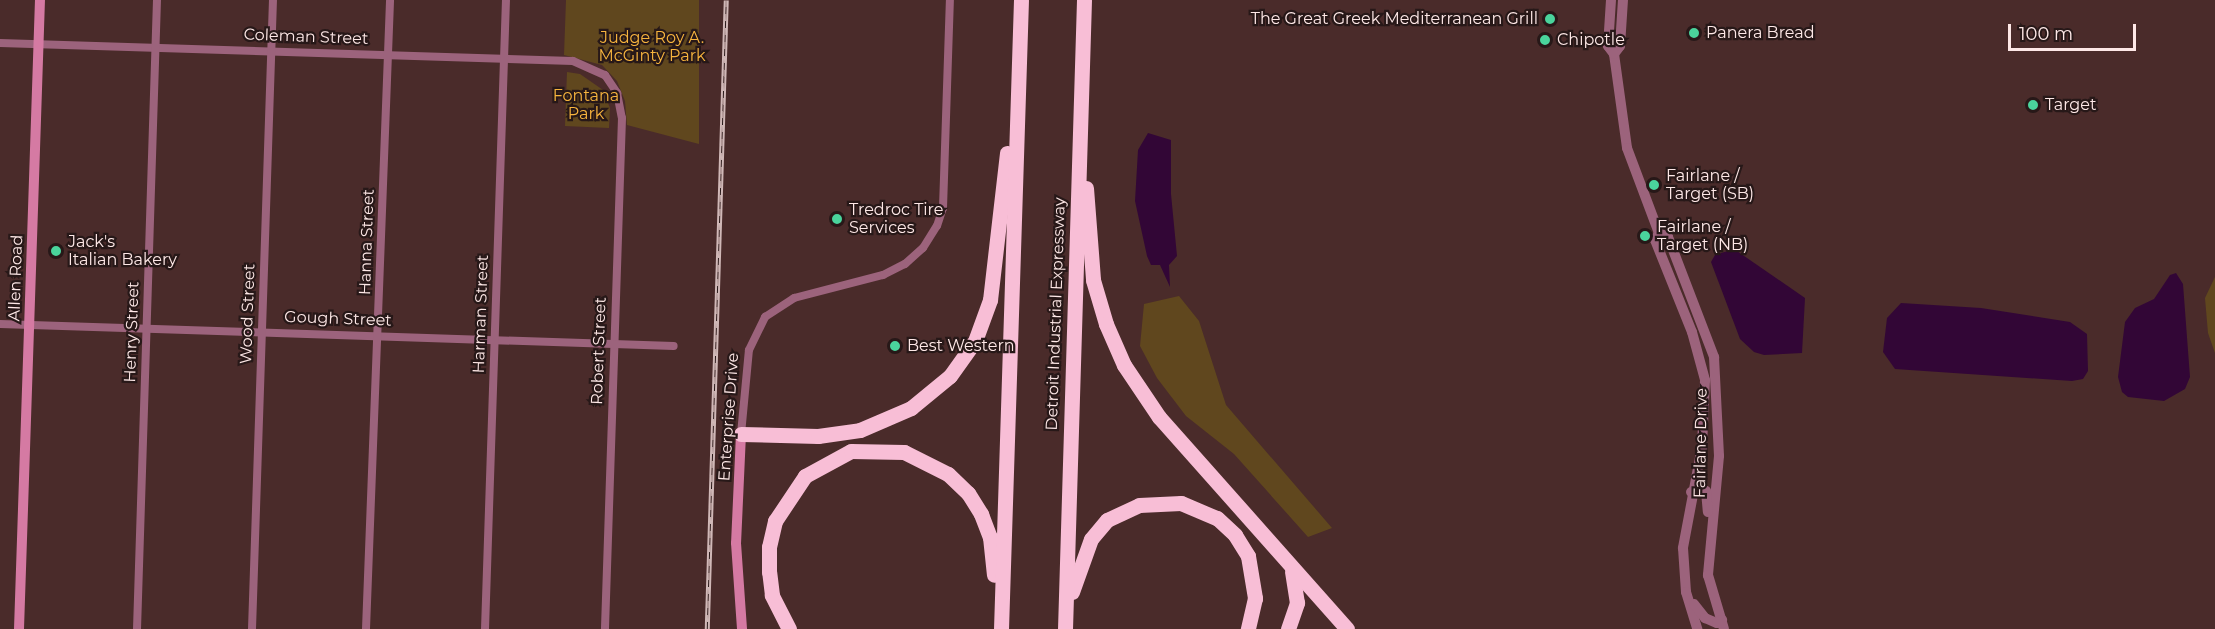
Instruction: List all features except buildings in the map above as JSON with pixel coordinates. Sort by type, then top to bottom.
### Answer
[{"type":"highway","points":[[1000,629],[1021,0]]},
{"type":"highway","name":"Detroit Industrial Expressway","points":[[1065,629],[1074,254],[1083,89],[1084,0]]},
{"type":"highway","points":[[741,434],[818,436],[877,425],[922,401],[963,359],[984,322],[995,278],[1011,81],[1020,34]]},
{"type":"highway","points":[[1083,89],[1089,253],[1099,302],[1114,345],[1159,417],[1347,629]]},
{"type":"highway","points":[[789,629],[781,617],[771,584],[769,547],[775,521],[805,476],[851,451],[876,449],[928,460],[968,493],[990,537],[1000,629]]},
{"type":"highway","points":[[1067,599],[1091,539],[1107,520],[1148,502],[1181,502],[1217,518],[1235,535],[1248,556],[1255,592],[1248,629]]},
{"type":"highway","points":[[1288,629],[1297,590],[1290,565]]},
{"type":"main road","name":"Allen Road","points":[[19,629],[40,0]]},
{"type":"main road","name":"Enterprise Drive","points":[[741,434],[736,543],[744,629]]},
{"type":"street","name":"Henry Street","points":[[137,629],[157,0]]},
{"type":"street","name":"Wood Street","points":[[252,629],[273,0]]},
{"type":"street","name":"Hanna Street","points":[[366,629],[379,336],[390,0]]},
{"type":"street","name":"Harman Street","points":[[485,629],[506,0]]},
{"type":"street","name":"Enterprise Drive","points":[[741,434],[748,350],[765,317],[794,298],[883,275],[905,264],[923,248],[937,226],[943,208],[950,0]]},
{"type":"street","name":"Fairlane Drive","points":[[1611,0],[1608,46],[1614,54],[1627,148],[1659,233],[1668,237],[1714,357],[1719,447],[1708,553],[1711,592],[1723,624]]},
{"type":"street","name":"Fairlane Drive","points":[[1614,54],[1620,46],[1623,0]]},
{"type":"street","name":"Coleman Street","points":[[0,43],[504,58],[585,63],[607,77]]},
{"type":"street","name":"Robert Street","points":[[605,629],[622,118],[617,93],[607,77]]},
{"type":"street","name":"Fairlane Drive","points":[[1659,233],[1655,240],[1692,332],[1705,380],[1702,447],[1691,492],[1683,548],[1684,583],[1697,629]]},
{"type":"street","name":"Gough Street","points":[[0,324],[674,346]]},
{"type":"street","points":[[1691,492],[1706,491],[1709,496],[1704,539],[1708,553]]},
{"type":"street","points":[[1683,548],[1696,609],[1705,618],[1723,624]]},
{"type":"green space","name":"Judge Roy A. McGinty Park","points":[[566,0],[699,0],[699,144],[627,125],[625,101],[617,81],[602,65],[564,55]]},
{"type":"green space","name":"Fontana Park","points":[[567,72],[580,74],[603,90],[610,108],[609,128],[565,126]]},
{"type":"green space","points":[[2215,277],[2215,353],[2208,333],[2205,298]]},
{"type":"green space","points":[[1179,296],[1199,321],[1226,405],[1332,528],[1308,537],[1234,454],[1186,416],[1157,378],[1140,346],[1144,304]]},
{"type":"shaded area","points":[[1148,133],[1171,140],[1171,194],[1177,256],[1169,265],[1170,287],[1160,265],[1151,265],[1147,256],[1135,201],[1138,150]]},
{"type":"shaded area","points":[[1734,249],[1805,298],[1802,353],[1764,355],[1754,352],[1740,339],[1711,262],[1715,255]]},
{"type":"shaded area","points":[[2176,273],[2183,284],[2190,377],[2185,389],[2164,401],[2128,397],[2122,392],[2118,377],[2125,322],[2135,308],[2154,299],[2170,275]]},
{"type":"shaded area","points":[[1901,303],[1981,308],[2070,322],[2087,334],[2088,371],[2083,379],[2072,381],[1895,369],[1883,352],[1887,318]]},
{"type":"railway","points":[[707,629],[726,0]]},
{"type":"place","name":"The Great Greek Mediterranean Grill","points":[[1550,19]]},
{"type":"place","name":"Panera Bread","points":[[1694,33]]},
{"type":"place","name":"Chipotle","points":[[1545,40]]},
{"type":"place","name":"Target","points":[[2033,105]]},
{"type":"place","name":"Fairlane / Target (SB)","points":[[1654,185]]},
{"type":"place","name":"Tredroc Tire Services","points":[[837,219]]},
{"type":"place","name":"Fairlane / Target (NB)","points":[[1645,236]]},
{"type":"place","name":"Jack's Italian Bakery","points":[[56,251]]},
{"type":"place","name":"Best Western","points":[[895,346]]}]
